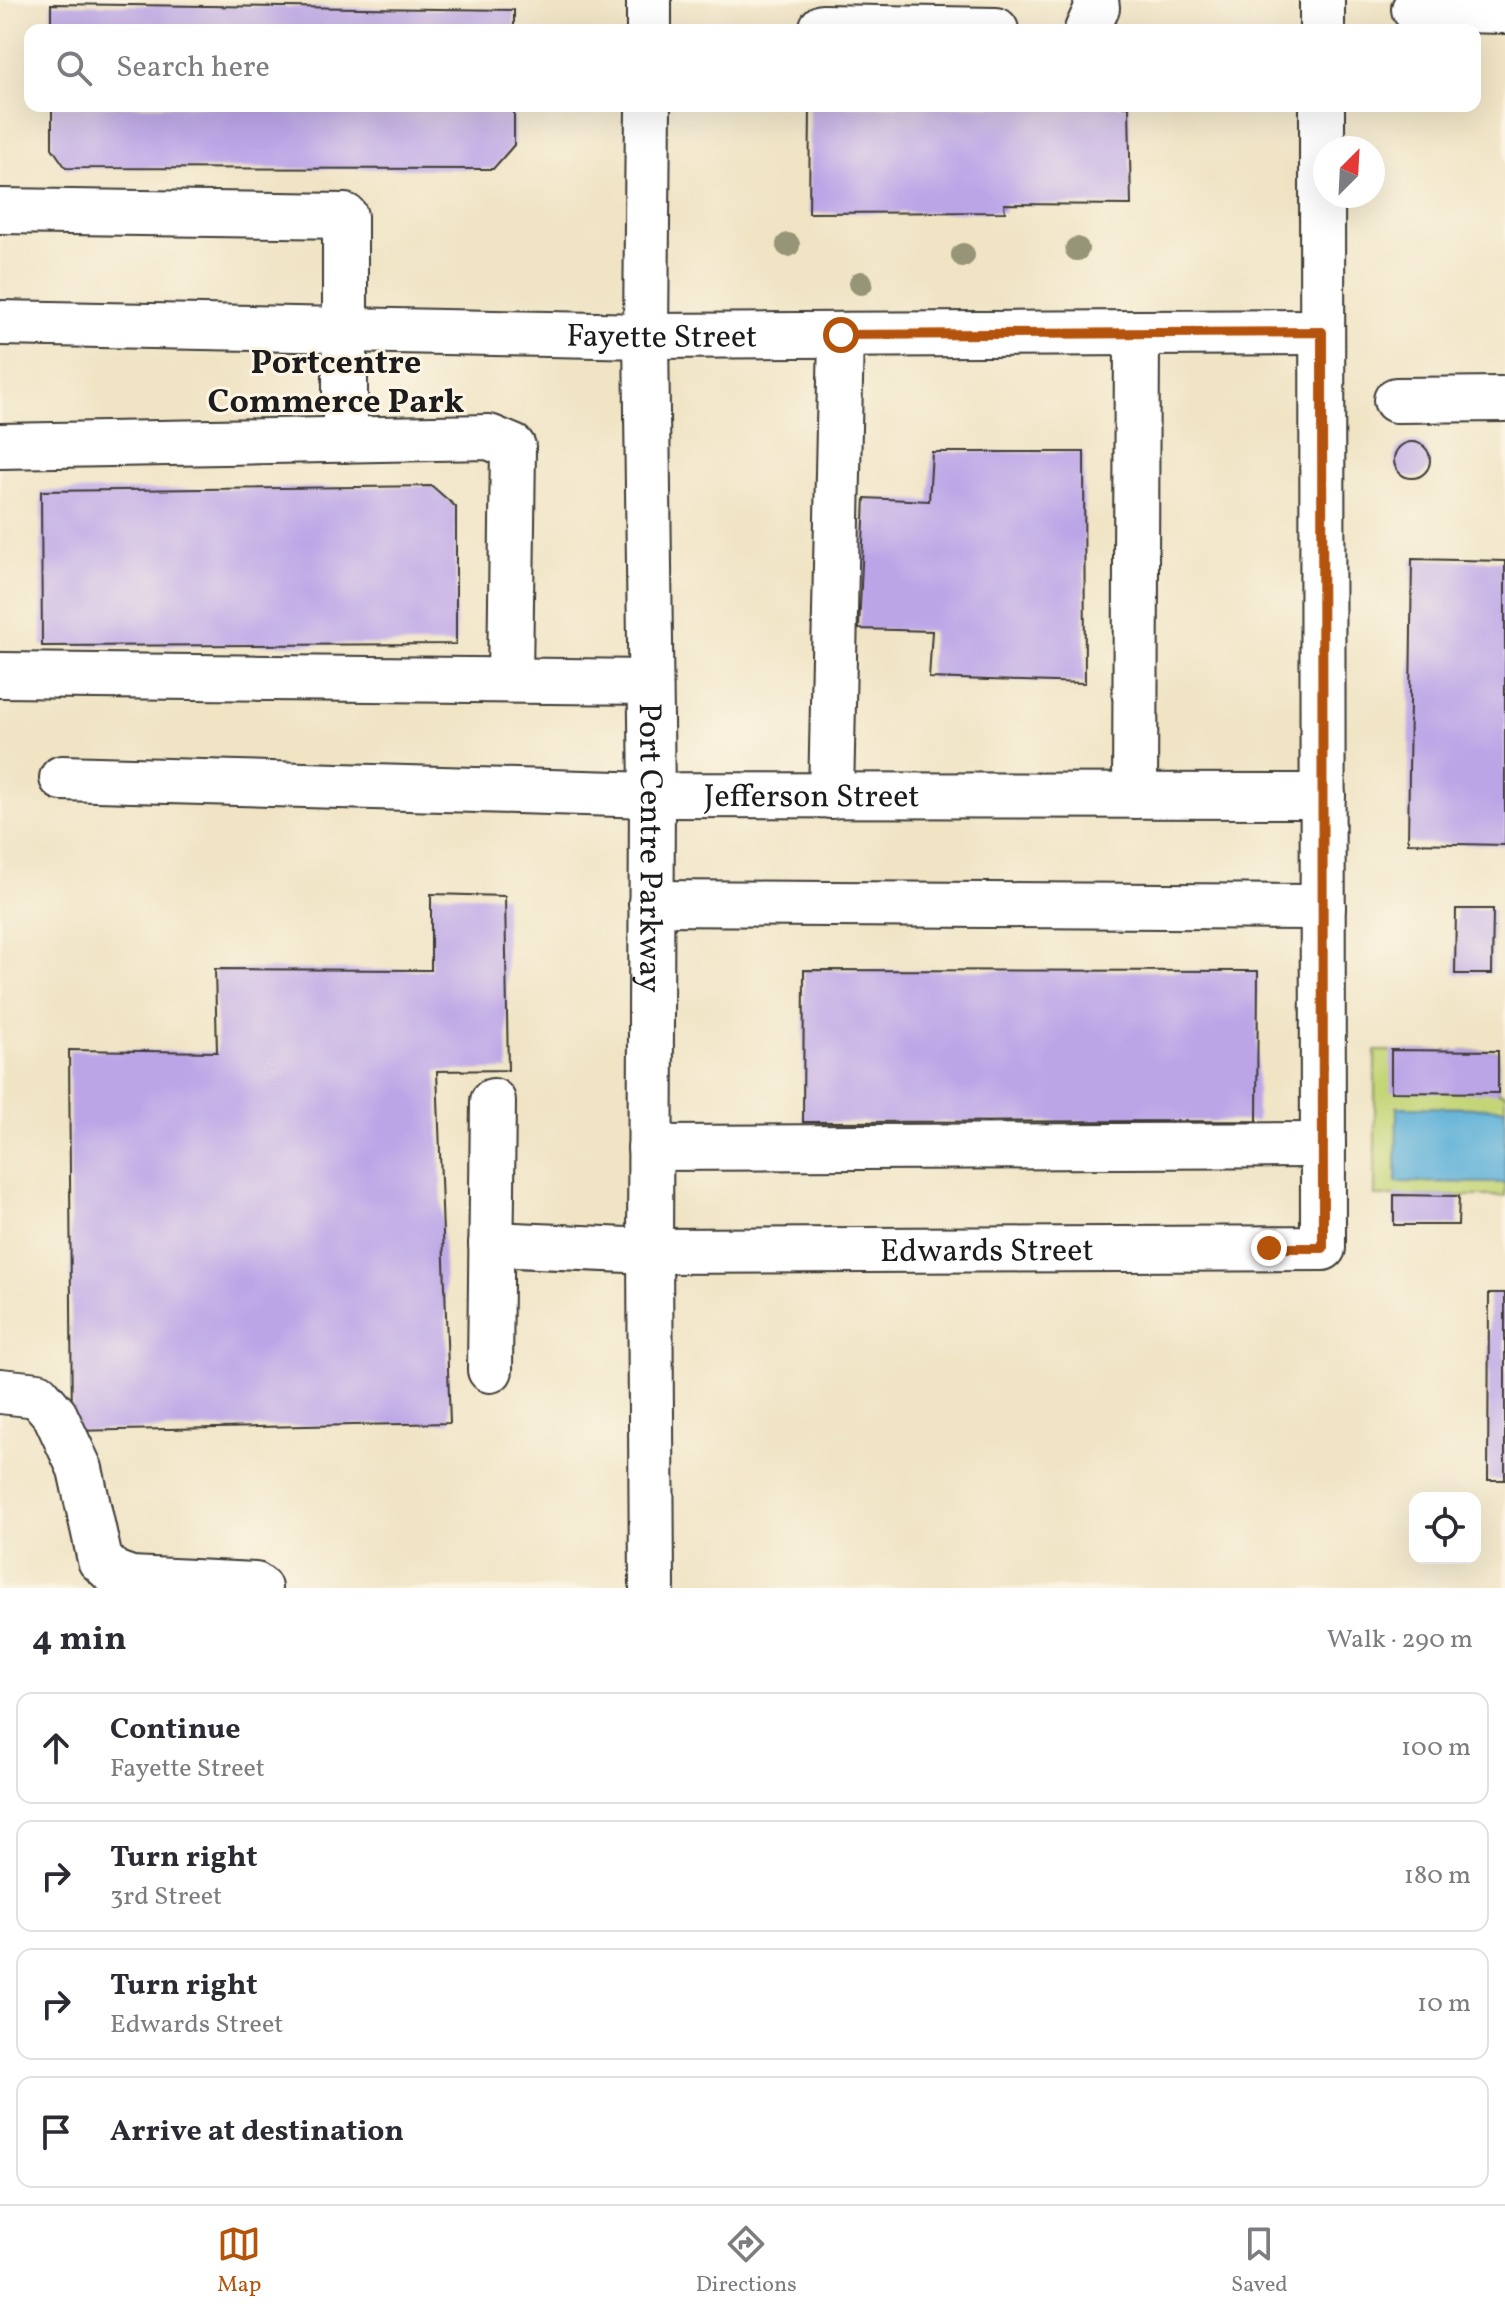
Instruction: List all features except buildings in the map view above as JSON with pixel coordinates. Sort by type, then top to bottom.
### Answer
[{"type":"street","points":[[649,0],[649,24]]},
{"type":"street","points":[[1090,24],[1097,8],[1096,0]]},
{"type":"street","points":[[1322,0],[1322,24]]},
{"type":"street","points":[[1414,9],[1505,11]]},
{"type":"street","name":"Port Centre Parkway","points":[[648,112],[646,336],[652,795],[652,1588]]},
{"type":"street","points":[[650,1148],[1323,1145],[1322,112]]},
{"type":"street","points":[[0,211],[345,216],[345,440]]},
{"type":"street","name":"Fayette Street","points":[[0,323],[646,336],[1322,332]]},
{"type":"street","points":[[1135,796],[1137,333]]},
{"type":"street","points":[[831,796],[841,335]]},
{"type":"street","points":[[1396,400],[1505,399]]},
{"type":"street","points":[[0,446],[489,437],[513,447],[510,680]]},
{"type":"street","points":[[0,675],[650,682]]},
{"type":"street","name":"Jefferson Street","points":[[62,778],[652,795],[1323,796]]},
{"type":"street","points":[[651,903],[1323,907]]},
{"type":"street","points":[[490,1370],[493,1101]]},
{"type":"street","name":"Edwards Street","points":[[491,1244],[650,1251],[1323,1248],[1323,1145]]},
{"type":"street","points":[[0,1391],[38,1395],[55,1415],[80,1469],[100,1560],[114,1573],[131,1579],[255,1585],[259,1588]]},
{"type":"green space","points":[[1375,1051],[1498,1051],[1498,1092],[1505,1093],[1505,1196],[1375,1196]]},
{"type":"water","points":[[1397,1107],[1505,1108],[1505,1183],[1396,1182]]},
{"type":"district","name":"Portcentre Commerce Park","points":[[336,380]]},
{"type":"route","points":[[841,335],[1322,332],[1323,1248],[1269,1248]]}]
